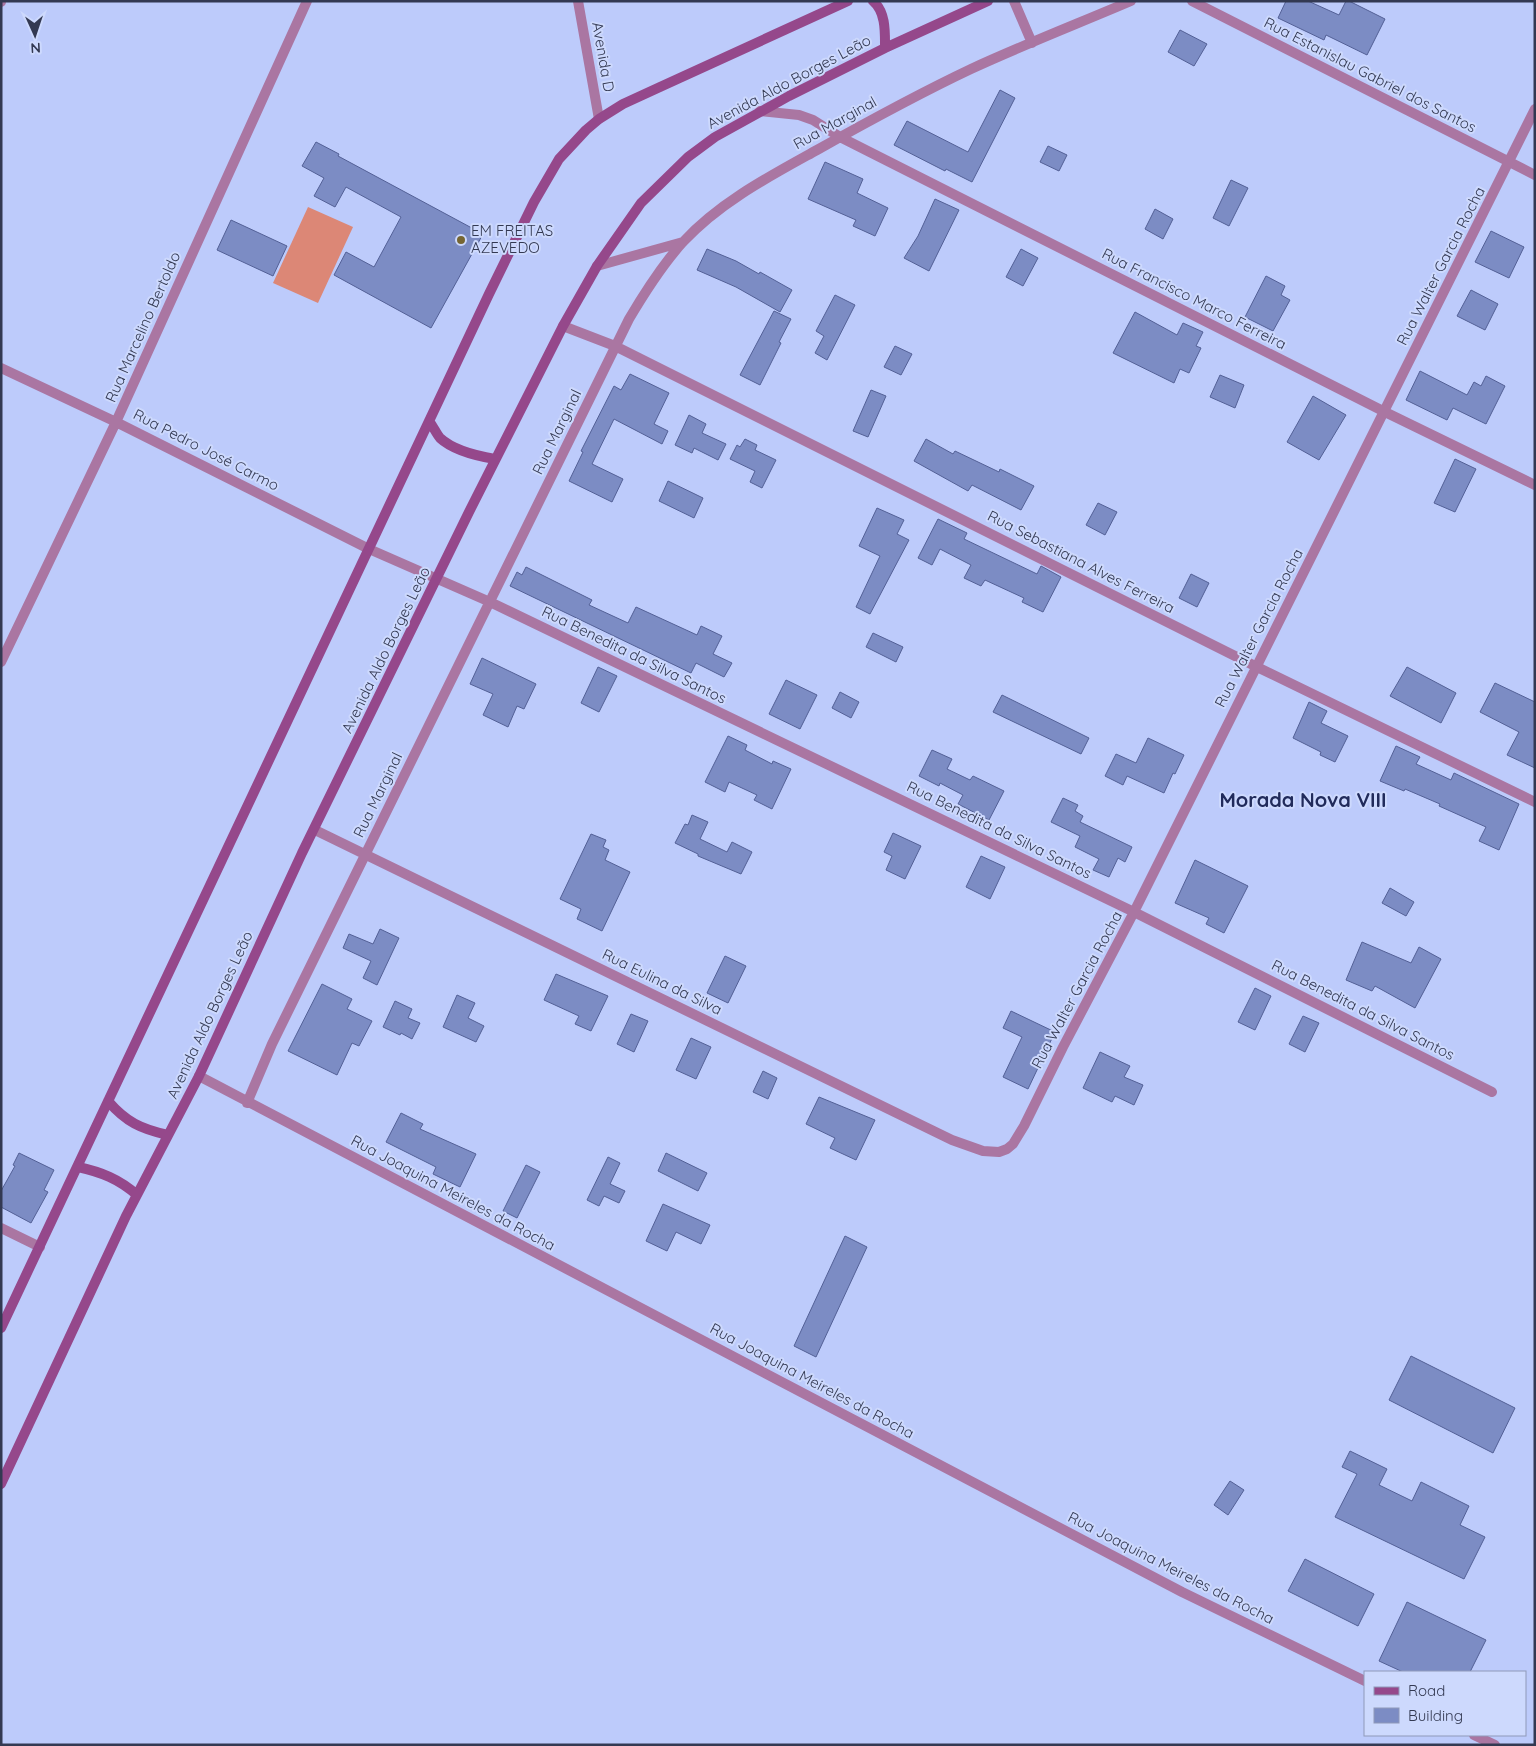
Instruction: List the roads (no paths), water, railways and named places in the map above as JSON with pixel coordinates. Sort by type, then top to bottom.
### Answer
[{"type":"street","name":"Rua Marcelino Bertoldo","points":[[1,662],[116,422],[307,1]]},
{"type":"street","name":"Avenida D","points":[[578,1],[598,119]]},
{"type":"street","points":[[1,1328],[534,202],[559,159],[598,119],[623,104],[848,1]]},
{"type":"street","points":[[873,1],[881,11],[884,24],[885,48]]},
{"type":"street","name":"Avenida Aldo Borges Leão","points":[[1,1484],[136,1195],[199,1076],[315,830],[495,459],[563,326],[597,266],[641,203],[688,157],[715,137],[760,111],[885,48],[988,1]]},
{"type":"street","points":[[1014,1],[1032,43]]},
{"type":"street","name":"Rua Marginal","points":[[247,1103],[272,1044],[628,319],[644,293],[683,242],[726,204],[755,185],[877,115],[1032,43],[1131,1]]},
{"type":"street","name":"Rua Estanislau Gabriel dos Santos","points":[[1192,1],[1535,175]]},
{"type":"street","name":"Rua Walter Garcia Rocha","points":[[999,1152],[1013,1144],[1024,1126],[1063,1046],[1134,912],[1535,109]]},
{"type":"street","name":"Rua Francisco Marco Ferreira","points":[[760,111],[799,115],[813,120],[840,137],[1384,412],[1535,485]]},
{"type":"street","points":[[597,266],[683,242]]},
{"type":"street","name":"Rua Sebastiana Alves Ferreira","points":[[563,326],[615,346],[1257,667],[1535,802]]},
{"type":"street","name":"Rua Pedro José Carmo","points":[[1,368],[116,422],[369,549],[437,579]]},
{"type":"street","points":[[430,421],[439,437],[451,446],[477,456],[495,459]]},
{"type":"street","name":"Rua Benedita da Silva Santos","points":[[437,579],[490,602],[1134,912],[1492,1092]]},
{"type":"street","name":"Rua Eulina da Silva","points":[[315,830],[366,853],[934,1131],[973,1149],[999,1152]]},
{"type":"street","name":"Rua Joaquina Meireles da Rocha","points":[[199,1076],[247,1103],[1174,1588],[1364,1681]]},
{"type":"street","points":[[108,1101],[133,1124],[168,1135]]},
{"type":"street","points":[[78,1167],[98,1171],[114,1178],[136,1195]]},
{"type":"street","points":[[1,1228],[40,1247]]},
{"type":"street","points":[[1476,1736],[1495,1745]]},
{"type":"place","name":"EM FREITAS AZEVEDO","points":[[461,240]]},
{"type":"district","name":"Morada Nova VIII","points":[[1303,800]]}]
